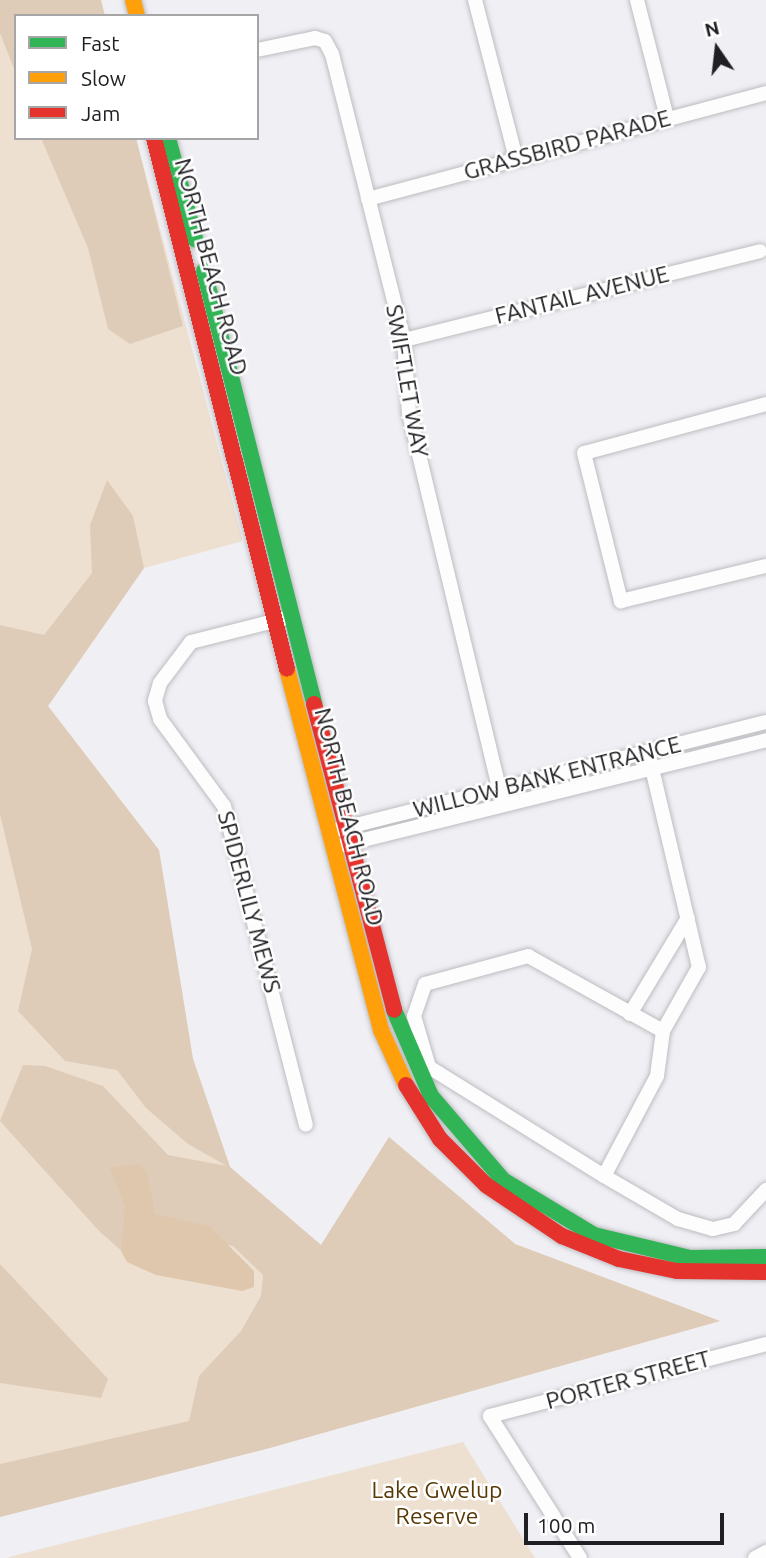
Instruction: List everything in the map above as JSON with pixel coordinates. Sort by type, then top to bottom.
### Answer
[{"type":"main road","name":"NORTH BEACH ROAD","points":[[155,140],[283,618]]},
{"type":"main road","name":"NORTH BEACH ROAD","points":[[168,140],[390,1054],[440,1139],[485,1185],[533,1220],[619,1259],[707,1274],[766,1272]]},
{"type":"main road","name":"NORTH BEACH ROAD","points":[[338,838],[409,1054],[443,1115],[488,1166],[538,1205],[617,1243],[690,1258],[766,1257]]},
{"type":"street","points":[[475,0],[516,159]]},
{"type":"street","points":[[637,0],[667,118]]},
{"type":"street","name":"SWIFTLET WAY","points":[[259,50],[303,39],[325,41],[404,340],[409,413],[503,805]]},
{"type":"street","name":"GRASSBIRD PARADE","points":[[368,199],[766,93]]},
{"type":"street","name":"FANTAIL AVENUE","points":[[404,340],[760,251]]},
{"type":"street","points":[[766,404],[584,453],[621,601],[766,566]]},
{"type":"street","name":"SPIDERLILY MEWS","points":[[283,618],[191,642],[160,683],[155,701],[160,719],[225,806],[306,1125]]},
{"type":"street","name":"WILLOW BANK ENTRANCE","points":[[338,838],[499,789],[766,722]]},
{"type":"street","name":"WILLOW BANK ENTRANCE","points":[[338,838],[503,805],[766,740]]},
{"type":"street","points":[[604,1176],[657,1076],[663,1031],[699,967],[649,752]]},
{"type":"street","points":[[631,1014],[688,918]]},
{"type":"street","points":[[663,1031],[528,956],[425,984],[417,999],[414,1016],[429,1067],[678,1219],[713,1229],[734,1224],[766,1190]]},
{"type":"street","name":"PORTER STREET","points":[[580,1558],[491,1416],[766,1344]]},
{"type":"street","points":[[755,1558],[766,1552]]},
{"type":"green space","points":[[0,0],[101,0],[104,14],[14,14],[14,140],[137,140],[243,541],[144,568],[48,706],[159,850],[193,1059],[230,1167],[321,1245],[389,1137],[515,1244],[720,1321],[266,1449],[0,1517]]},
{"type":"green space","name":"Lake Gwelup Reserve","points":[[463,1442],[535,1558],[7,1558],[17,1555]]},
{"type":"shaded area","points":[[0,0],[101,0],[104,14],[14,14],[14,69],[0,33]]},
{"type":"shaded area","points":[[42,140],[136,140],[183,326],[130,344],[108,329],[88,248]]},
{"type":"shaded area","points":[[107,480],[133,516],[144,568],[48,706],[159,850],[193,1059],[230,1167],[321,1245],[389,1137],[515,1244],[720,1321],[266,1449],[0,1517],[0,1464],[189,1421],[199,1376],[241,1331],[261,1296],[263,1275],[233,1246],[183,1238],[142,1269],[99,1231],[0,1121],[23,1065],[45,1066],[103,1086],[168,1155],[227,1166],[188,1144],[146,1108],[117,1070],[65,1061],[18,1011],[32,949],[0,814],[0,625],[44,635],[92,573],[90,525]]},
{"type":"shaded area","points":[[139,1164],[147,1172],[155,1214],[209,1226],[254,1271],[254,1287],[242,1291],[156,1275],[127,1262],[121,1251],[125,1206],[110,1168]]},
{"type":"shaded area","points":[[0,1264],[108,1379],[101,1398],[0,1383]]},
{"type":"traffic: fast","points":[[169,140],[195,239]]},
{"type":"traffic: fast","points":[[204,271],[314,704]]},
{"type":"traffic: fast","points":[[394,1010],[431,1096],[503,1180],[594,1235],[690,1258],[766,1257]]},
{"type":"traffic: slow","points":[[133,0],[136,14]]},
{"type":"traffic: slow","points":[[287,669],[381,1030],[406,1085]]},
{"type":"traffic: jam","points":[[155,140],[287,669]]},
{"type":"traffic: jam","points":[[314,704],[394,1010]]},
{"type":"traffic: jam","points":[[406,1085],[440,1139],[486,1185],[562,1236],[619,1259],[677,1271],[766,1272]]}]
